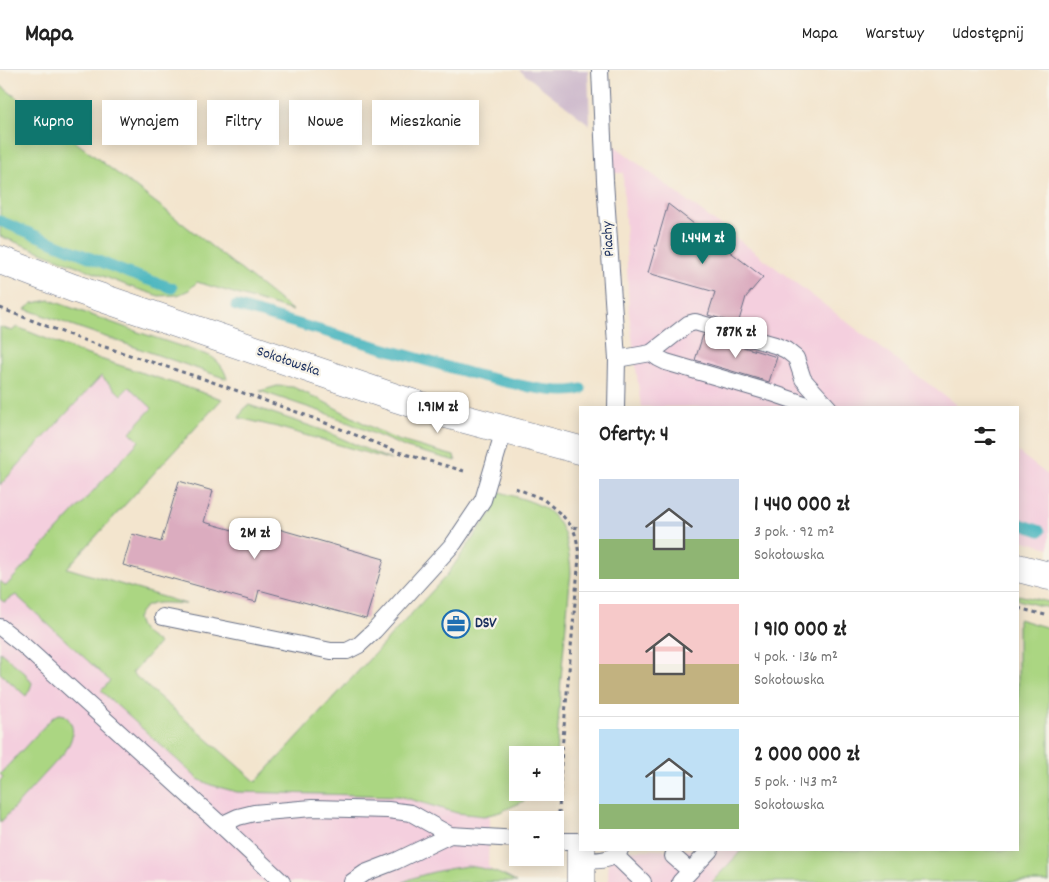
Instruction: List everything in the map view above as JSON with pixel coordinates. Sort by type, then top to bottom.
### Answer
[{"type":"street","name":"Sokołowska","points":[[0,260],[73,288],[311,370],[446,414],[579,450]]},
{"type":"street","points":[[1019,568],[1049,576]]},
{"type":"lane","name":"Piachy","points":[[600,70],[605,181],[617,359],[616,406]]},
{"type":"lane","points":[[617,359],[651,353],[688,324],[695,322],[775,345],[786,350],[796,358],[803,379],[808,386],[827,406]]},
{"type":"lane","points":[[651,353],[658,358],[679,366],[810,406]]},
{"type":"lane","points":[[163,616],[331,651],[347,651],[359,645],[454,543],[483,500],[504,430]]},
{"type":"lane","points":[[0,626],[282,882]]},
{"type":"lane","points":[[221,825],[238,817],[254,813],[312,808],[388,810],[411,813],[450,835],[509,838]]},
{"type":"lane","points":[[352,882],[365,873],[396,861],[450,835]]},
{"type":"lane","points":[[564,847],[581,859],[608,860],[618,853],[643,882]]},
{"type":"lane","points":[[673,856],[685,877],[709,851]]},
{"type":"path","points":[[0,308],[88,342],[204,379],[308,416],[398,452],[490,478],[543,499],[562,515],[572,527],[579,557],[562,746]]},
{"type":"path","points":[[572,527],[579,528]]},
{"type":"path","points":[[1019,608],[1049,616]]},
{"type":"shaded area","points":[[519,70],[588,70],[590,125]]},
{"type":"shaded area","points":[[612,144],[958,406],[641,406],[629,313],[623,173],[614,173]]},
{"type":"shaded area","name":"DSV","points":[[82,353],[222,399],[66,568],[131,673],[256,782],[447,575],[514,746],[509,746],[509,769],[490,799],[488,866],[502,882],[0,882],[0,441]]},
{"type":"shaded area","points":[[1019,453],[1049,476],[1049,548],[1019,539]]},
{"type":"shaded area","points":[[609,851],[741,851],[712,882],[608,882]]},
{"type":"green space","points":[[0,85],[20,100],[15,100],[15,145],[80,145],[163,208],[293,311],[197,282],[189,290],[178,295],[159,296],[0,236]]},
{"type":"green space","points":[[50,300],[210,356],[221,366],[227,379],[25,309],[33,303]]},
{"type":"green space","points":[[0,327],[12,331],[17,327],[82,353],[222,399],[67,568],[186,604],[156,603],[141,611],[137,618],[140,627],[159,643],[132,673],[256,782],[447,575],[491,514],[500,492],[535,504],[553,515],[559,524],[565,535],[571,569],[557,746],[509,746],[509,801],[523,801],[500,812],[484,816],[457,813],[399,796],[237,792],[211,785],[198,779],[101,691],[110,681],[16,595],[4,602],[0,599],[0,581],[6,586],[139,441],[130,432],[152,408],[129,387],[121,395],[101,376],[0,485]]},
{"type":"green space","points":[[277,386],[293,387],[397,440],[454,456],[456,461],[407,448],[328,414],[260,391]]},
{"type":"green space","points":[[249,405],[322,430],[391,460],[239,418],[244,409]]},
{"type":"green space","points":[[1019,595],[1049,602],[1049,608],[1019,600]]},
{"type":"green space","points":[[1019,619],[1049,628],[1049,882],[712,882],[741,851],[1019,851]]},
{"type":"green space","points":[[0,652],[25,673],[32,683],[26,696],[0,673]]},
{"type":"green space","points":[[60,714],[65,715],[69,720],[72,729],[72,738],[65,752],[0,823],[0,781],[3,777],[0,774],[51,719]]},
{"type":"green space","points":[[468,866],[493,871],[516,882],[403,882],[451,868]]},
{"type":"building","points":[[668,204],[763,277],[746,297],[738,324],[708,315],[715,292],[648,273]]},
{"type":"building","points":[[703,335],[777,357],[769,382],[695,360]]},
{"type":"building","points":[[179,481],[213,491],[204,522],[272,541],[275,528],[384,559],[366,619],[259,590],[256,602],[123,565],[132,534],[161,542]]},
{"type":"waterway","points":[[0,221],[128,273],[172,288]]},
{"type":"waterway","points":[[236,306],[469,373],[541,389],[557,391],[581,389]]},
{"type":"waterway","points":[[1019,523],[1040,531]]},
{"type":"place","name":"DSV","points":[[456,624]]}]
